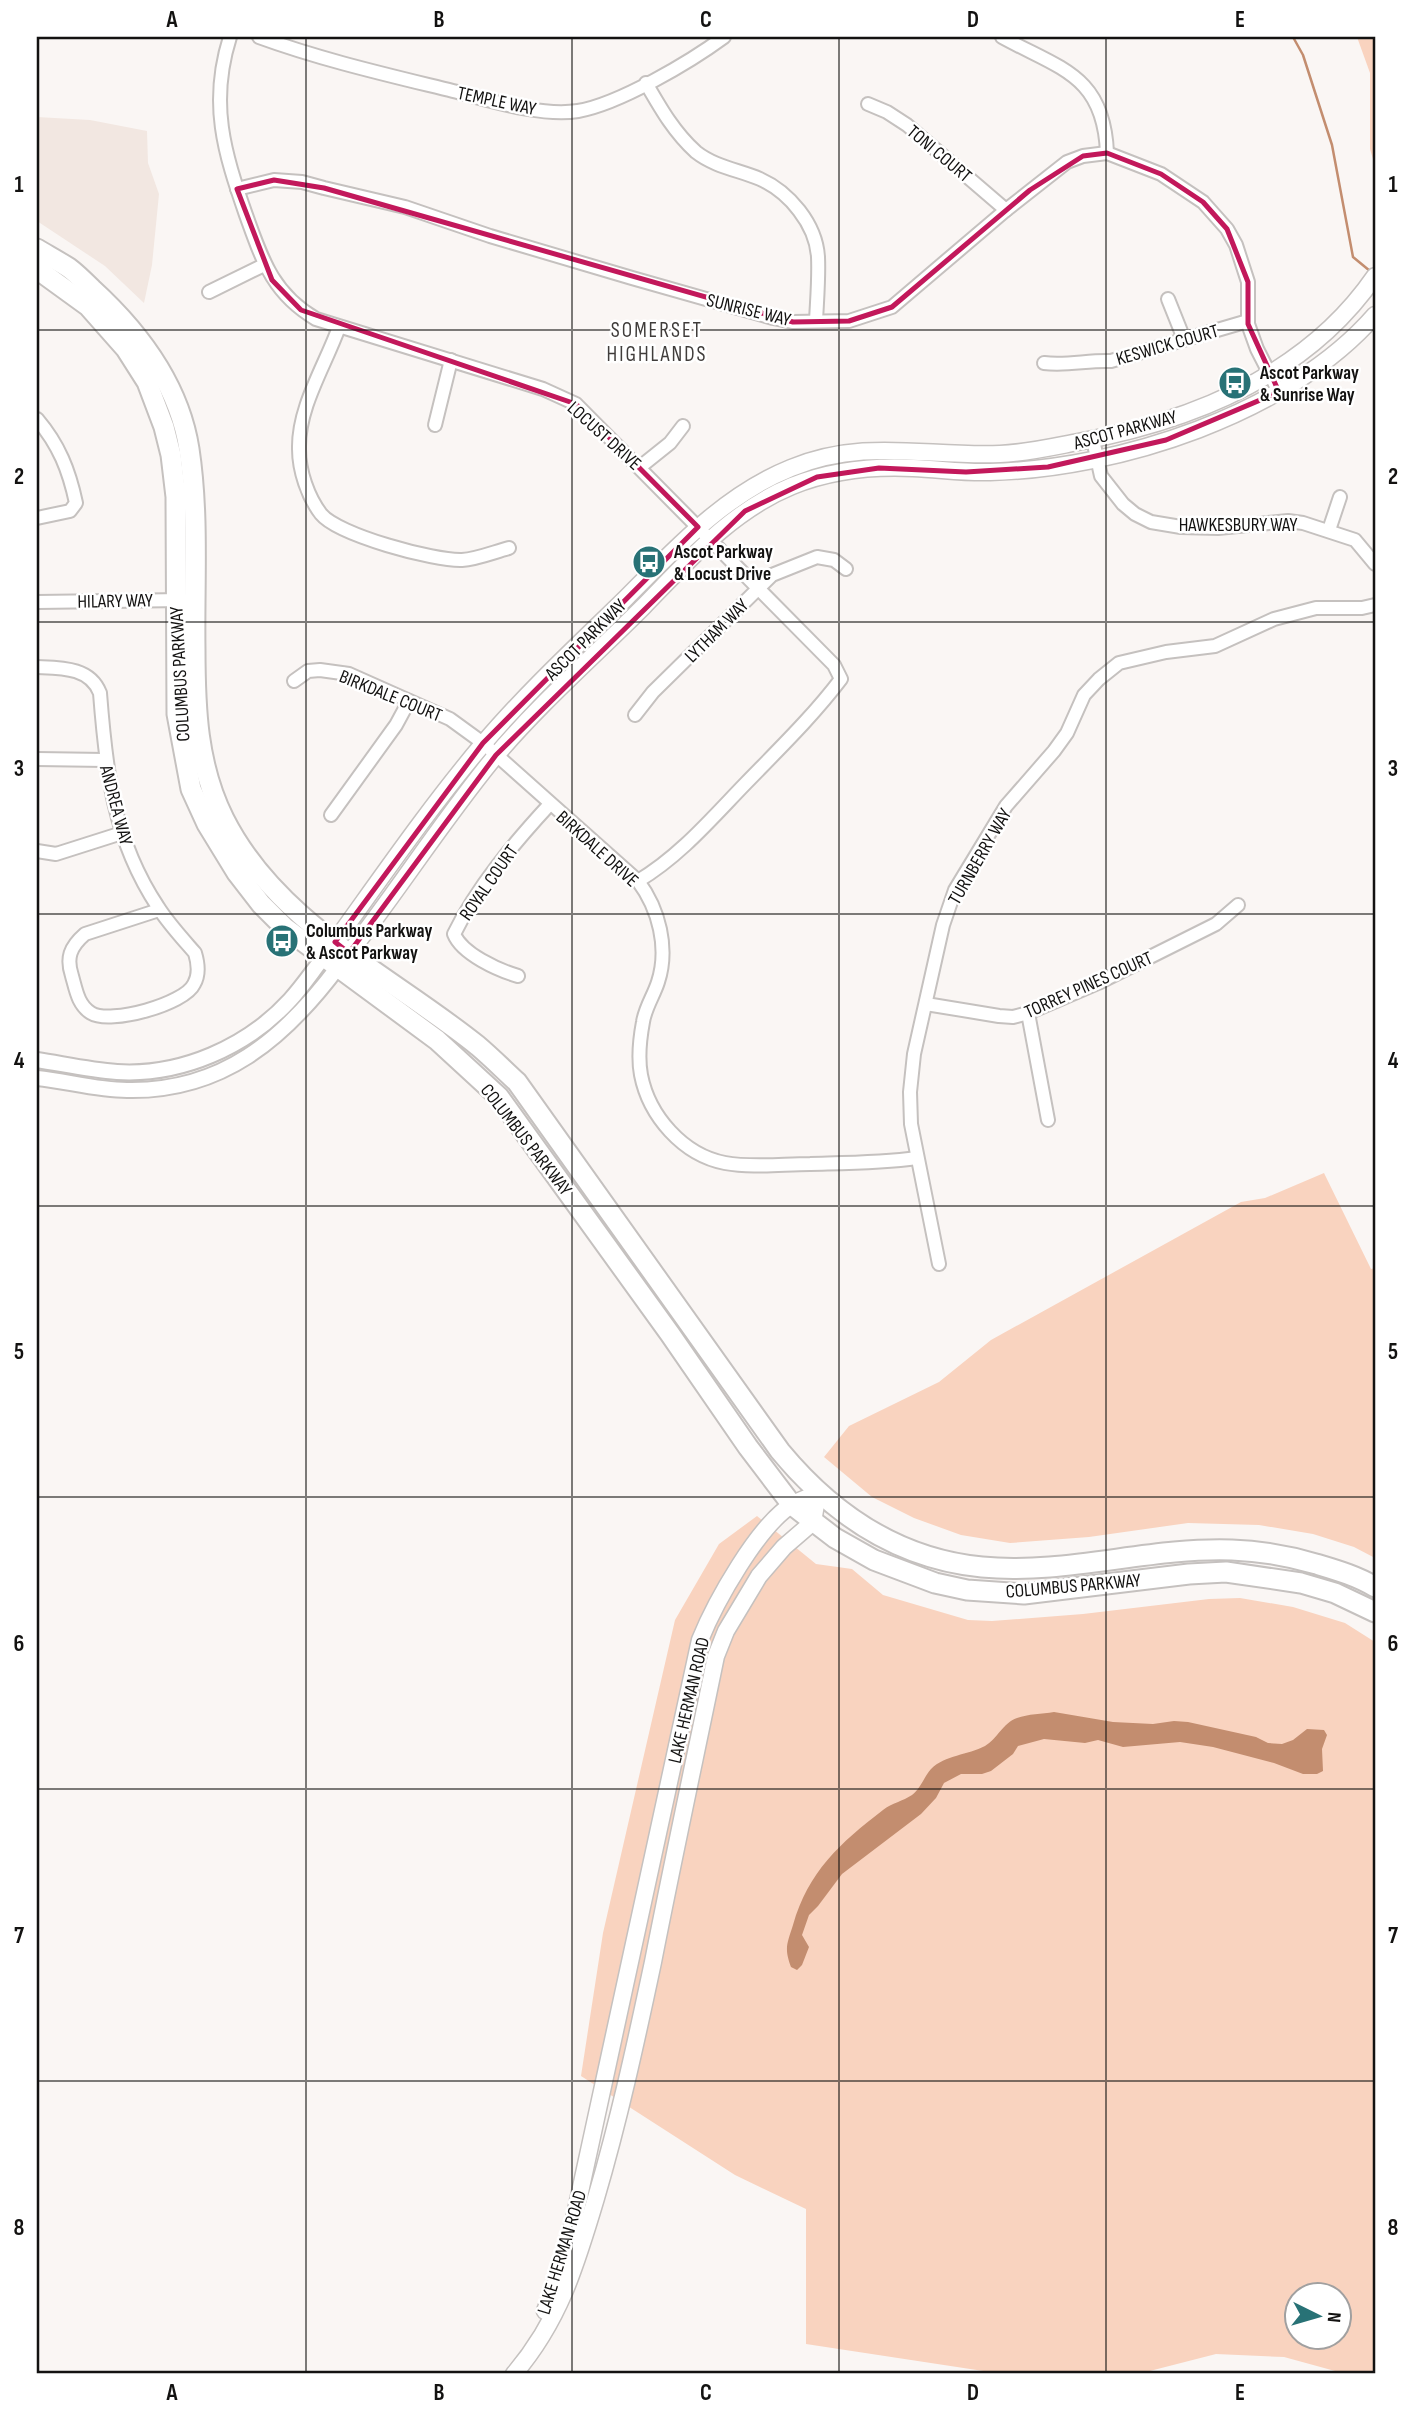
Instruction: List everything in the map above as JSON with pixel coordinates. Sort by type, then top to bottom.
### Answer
[{"type":"main road","name":"COLUMBUS PARKWAY","points":[[37,249],[70,269],[116,311],[150,354],[170,388],[189,446],[195,526],[184,600]]},
{"type":"main road","name":"COLUMBUS PARKWAY","points":[[37,269],[88,306],[126,349],[148,382],[164,427],[171,454],[176,497],[184,600],[202,758],[220,808],[243,849],[271,888],[305,919],[336,955],[437,1040],[499,1097],[748,1447],[792,1504],[835,1538],[874,1559],[934,1583],[967,1590],[1024,1594],[1226,1572],[1301,1583],[1335,1593],[1375,1612]]},
{"type":"main road","name":"ASCOT PARKWAY","points":[[336,955],[483,743],[698,527],[732,499],[789,469],[834,455],[880,449],[1000,454],[1042,449],[1134,430],[1216,402],[1270,374],[1320,338],[1350,308],[1375,276]]},
{"type":"main road","name":"ASCOT PARKWAY","points":[[336,955],[496,755],[710,540],[745,511],[792,486],[817,477],[847,471],[910,468],[966,472],[1021,471],[1134,450],[1230,417],[1279,392],[1315,370],[1364,328],[1375,315]]},
{"type":"main road","name":"COLUMBUS PARKWAY","points":[[336,955],[478,1046],[516,1082],[780,1451],[818,1493],[845,1515],[890,1541],[922,1554],[981,1567],[1042,1567],[1231,1550],[1293,1558],[1351,1576],[1375,1587]]},
{"type":"main road","name":"LAKE HERMAN ROAD","points":[[517,2371],[547,2309],[575,2215],[700,1640],[708,1619],[754,1545],[792,1504],[818,1493]]},
{"type":"main road","points":[[813,1522],[818,1493]]},
{"type":"main road","name":"LAKE HERMAN ROAD","points":[[517,2371],[542,2339],[573,2272],[622,2107],[716,1656],[726,1631],[759,1576],[785,1547],[813,1522]]},
{"type":"street","name":"LOCUST DRIVE","points":[[230,37],[222,72],[219,108],[230,172],[272,280],[301,310],[316,319],[543,388],[576,404],[834,665],[841,678],[801,727],[689,842],[659,869],[638,881]]},
{"type":"street","name":"TEMPLE WAY","points":[[259,37],[295,50],[404,79],[546,111],[577,111],[605,103],[701,54],[724,37]]},
{"type":"street","points":[[1002,37],[1082,81],[1104,121],[1107,153],[1161,174],[1203,202],[1215,214],[1232,237],[1244,266],[1248,282],[1248,321],[1257,349],[1279,392]]},
{"type":"street","points":[[646,83],[670,125],[698,153],[771,185],[787,196],[807,222],[818,256],[816,321]]},
{"type":"street","name":"TONI COURT","points":[[868,104],[907,125],[1006,210]]},
{"type":"street","name":"SUNRISE WAY","points":[[237,189],[274,180],[302,183],[405,207],[580,263],[773,318],[793,322],[849,320],[892,307],[1067,162],[1083,156],[1107,153]]},
{"type":"street","points":[[209,292],[264,265]]},
{"type":"street","points":[[1168,299],[1184,339]]},
{"type":"street","name":"KESWICK COURT","points":[[1044,363],[1063,365],[1091,360],[1111,361],[1248,321]]},
{"type":"street","points":[[339,327],[303,418],[299,448],[301,468],[308,490],[322,516],[346,531],[433,557],[462,560],[509,548]]},
{"type":"street","points":[[435,425],[451,360]]},
{"type":"street","points":[[37,419],[63,456],[71,477],[76,503],[70,511],[37,518]]},
{"type":"street","points":[[640,467],[670,443],[683,426]]},
{"type":"street","name":"HAWKESBURY WAY","points":[[1093,440],[1101,476],[1123,504],[1151,522],[1181,527],[1218,528],[1288,520],[1329,530],[1354,540],[1375,564]]},
{"type":"street","points":[[1329,530],[1340,497]]},
{"type":"street","name":"LYTHAM WAY","points":[[635,715],[653,692],[772,575],[817,557],[834,560],[846,569]]},
{"type":"street","name":"HILARY WAY","points":[[37,603],[184,600]]},
{"type":"street","name":"TURNBERRY WAY","points":[[939,1264],[911,1124],[910,1092],[914,1054],[943,925],[955,890],[1006,806],[1067,733],[1084,695],[1119,663],[1166,652],[1215,646],[1274,619],[1316,608],[1362,608],[1375,605]]},
{"type":"street","name":"ANDREA WAY","points":[[37,667],[74,671],[93,679],[100,692],[105,760],[121,833],[159,910],[195,953],[198,970],[194,985],[179,999],[125,1015],[100,1017],[90,1012],[80,1002],[68,966],[68,957],[76,942],[85,934],[159,910]]},
{"type":"street","name":"BIRKDALE COURT","points":[[294,681],[308,671],[349,674],[450,719],[483,743]]},
{"type":"street","points":[[331,815],[396,725],[409,701]]},
{"type":"street","name":"BIRKDALE DRIVE","points":[[483,743],[638,881],[654,907],[662,950],[660,978],[643,1019],[641,1074],[648,1098],[675,1137],[707,1158],[725,1163],[882,1163],[917,1158]]},
{"type":"street","points":[[37,759],[105,760]]},
{"type":"street","name":"ROYAL COURT","points":[[518,976],[486,963],[456,941],[454,934],[461,919],[515,843],[550,804]]},
{"type":"street","points":[[37,851],[56,853],[121,833]]},
{"type":"street","name":"TORREY PINES COURT","points":[[926,1004],[999,1016],[1013,1017],[1028,1013],[1098,983],[1216,924],[1238,905]]},
{"type":"street","name":"ASCOT PARKWAY","points":[[37,1060],[118,1072],[182,1066],[217,1053],[264,1024],[336,955]]},
{"type":"street","name":"ASCOT PARKWAY","points":[[37,1078],[130,1090],[188,1083],[232,1066],[273,1040],[298,1017],[336,955]]},
{"type":"street","points":[[1028,1013],[1048,1120]]},
{"type":"highlighted area","points":[[1107,153],[1161,174],[1203,202],[1227,229],[1248,282],[1248,324],[1279,392],[1166,440],[1048,467],[966,472],[879,468],[817,477],[745,511],[496,755],[349,953],[335,942],[483,743],[698,527],[576,404],[301,310],[272,280],[237,189],[274,180],[324,188],[793,322],[849,321],[892,307],[1030,190],[1083,156]]},
{"type":"shaded area","points":[[1357,37],[1375,37],[1375,166],[1370,149],[1370,73]]},
{"type":"shaded area","points":[[37,117],[90,120],[147,131],[148,163],[159,194],[152,265],[144,303],[105,266],[37,221]]},
{"type":"shaded area","points":[[1324,1173],[1371,1269],[1375,1268],[1375,1558],[1354,1547],[1313,1534],[1259,1525],[1188,1523],[1089,1537],[1010,1543],[961,1535],[914,1518],[872,1497],[824,1457],[849,1426],[939,1382],[991,1340],[1241,1202],[1265,1198]]},
{"type":"shaded area","points":[[757,1516],[816,1564],[852,1569],[883,1595],[968,1620],[992,1621],[1083,1614],[1209,1599],[1240,1598],[1293,1607],[1345,1623],[1375,1642],[1375,2374],[1346,2374],[1284,2357],[1216,2354],[1138,2374],[1003,2374],[806,2344],[806,2209],[735,2175],[581,2076],[603,1933],[675,1620],[719,1544]]},
{"type":"shaded area","points":[[1054,1712],[1113,1722],[1188,1722],[1256,1737],[1268,1743],[1282,1744],[1293,1740],[1307,1729],[1324,1730],[1327,1735],[1322,1749],[1323,1771],[1303,1774],[1274,1763],[1213,1747],[1180,1742],[1123,1747],[1098,1740],[1085,1743],[1044,1739],[1018,1746],[1013,1754],[991,1771],[961,1774],[944,1783],[936,1798],[921,1814],[842,1874],[809,1915],[802,1935],[809,1947],[802,1965],[797,1970],[791,1967],[787,1946],[799,1906],[817,1874],[853,1834],[883,1810],[912,1795],[937,1764],[985,1746],[1017,1718]]},
{"type":"waterway","points":[[1293,37],[1303,55],[1332,145],[1353,257],[1370,271]]},
{"type":"place","name":"Ascot Parkway & Sunrise Way","points":[[1235,383]]},
{"type":"place","name":"Ascot Parkway & Locust Drive","points":[[649,562]]},
{"type":"place","name":"Columbus Parkway & Ascot Parkway","points":[[282,941]]},
{"type":"district","name":"SOMERSET HIGHLANDS","points":[[657,342]]}]
